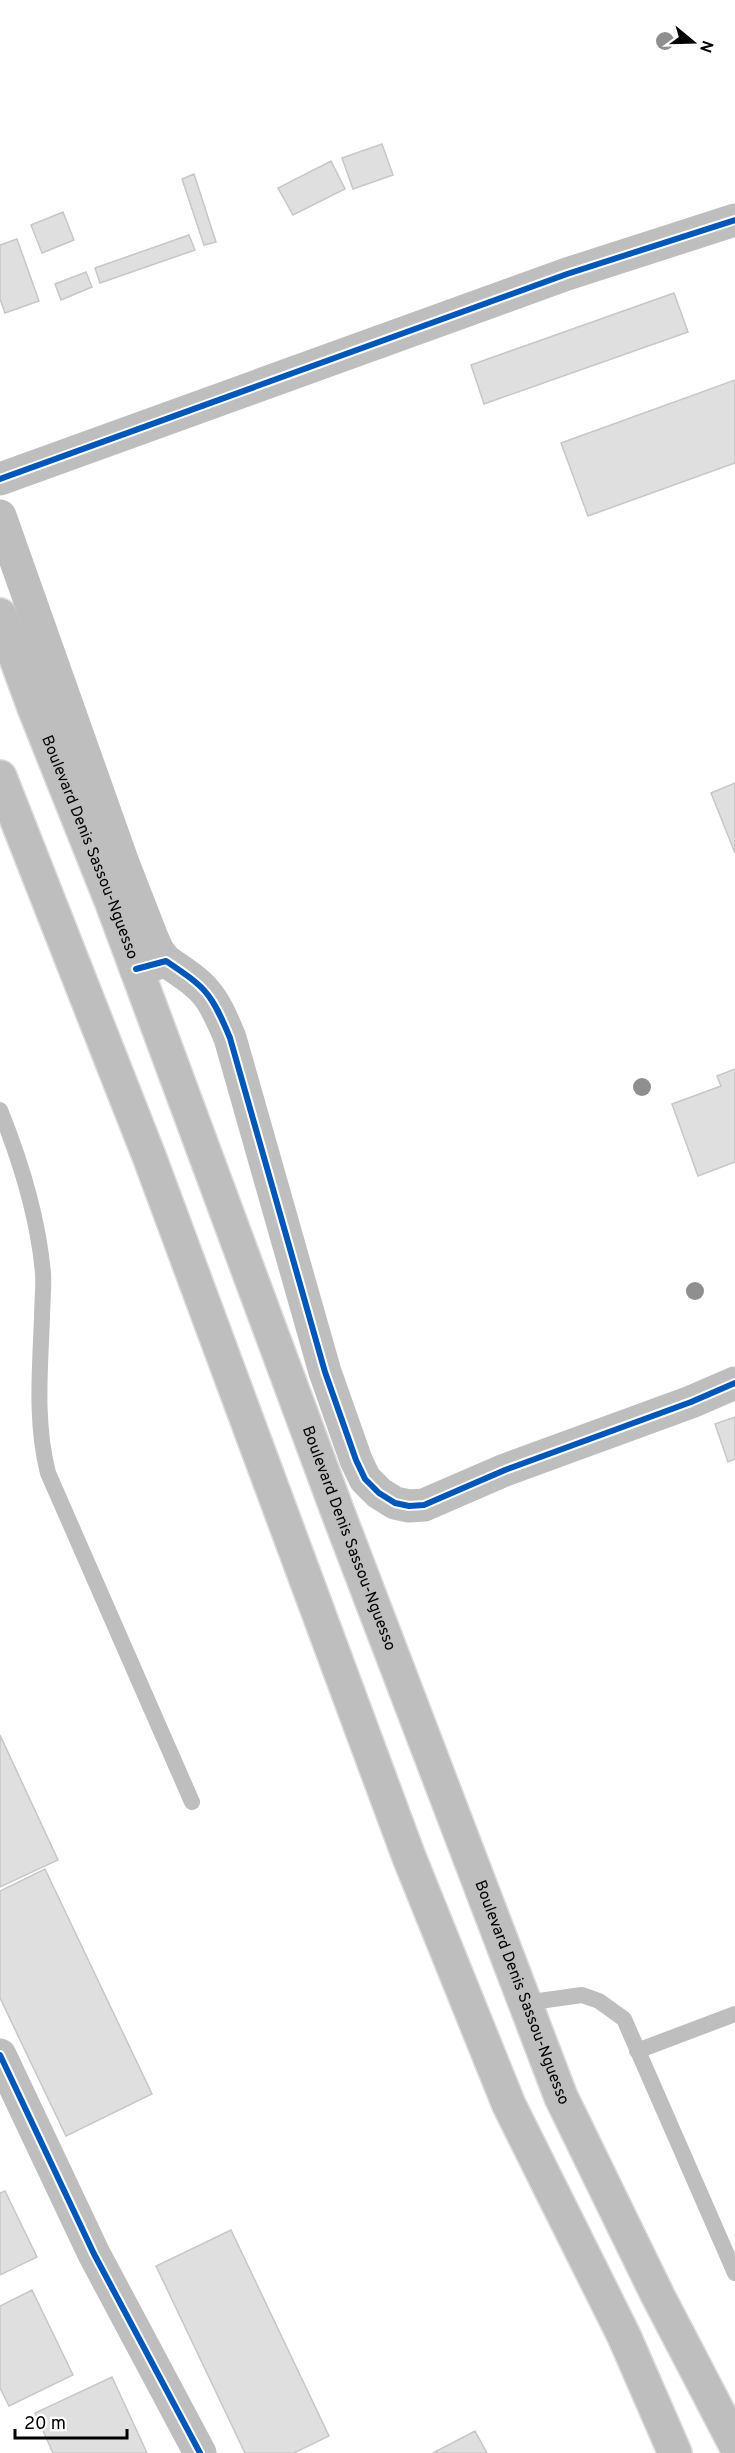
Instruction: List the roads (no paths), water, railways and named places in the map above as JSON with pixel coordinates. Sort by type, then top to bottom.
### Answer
[{"type":"main road","points":[[0,479],[567,274],[735,220]]},
{"type":"main road","points":[[0,516],[123,863],[151,935],[151,965],[198,983],[206,990],[217,1006],[230,1038],[325,1372],[365,1479],[379,1493],[395,1503],[409,1506],[424,1504],[505,1470],[691,1402],[735,1383]]},
{"type":"main road","name":"Boulevard Denis Sassou-Nguesso","points":[[0,615],[151,965],[337,1510],[561,2097],[658,2296],[735,2444]]},
{"type":"main road","points":[[0,777],[149,1156],[409,1857],[509,2104],[624,2336],[675,2453]]},
{"type":"main road","points":[[0,2055],[94,2254],[200,2453]]},
{"type":"lane","points":[[0,1110],[10,1134],[33,1210],[43,1274],[39,1415],[42,1447],[48,1473],[192,1802]]},
{"type":"lane","points":[[525,2003],[582,1995],[599,2001],[624,2019],[735,2273]]},
{"type":"lane","points":[[637,2050],[735,2014]]}]
